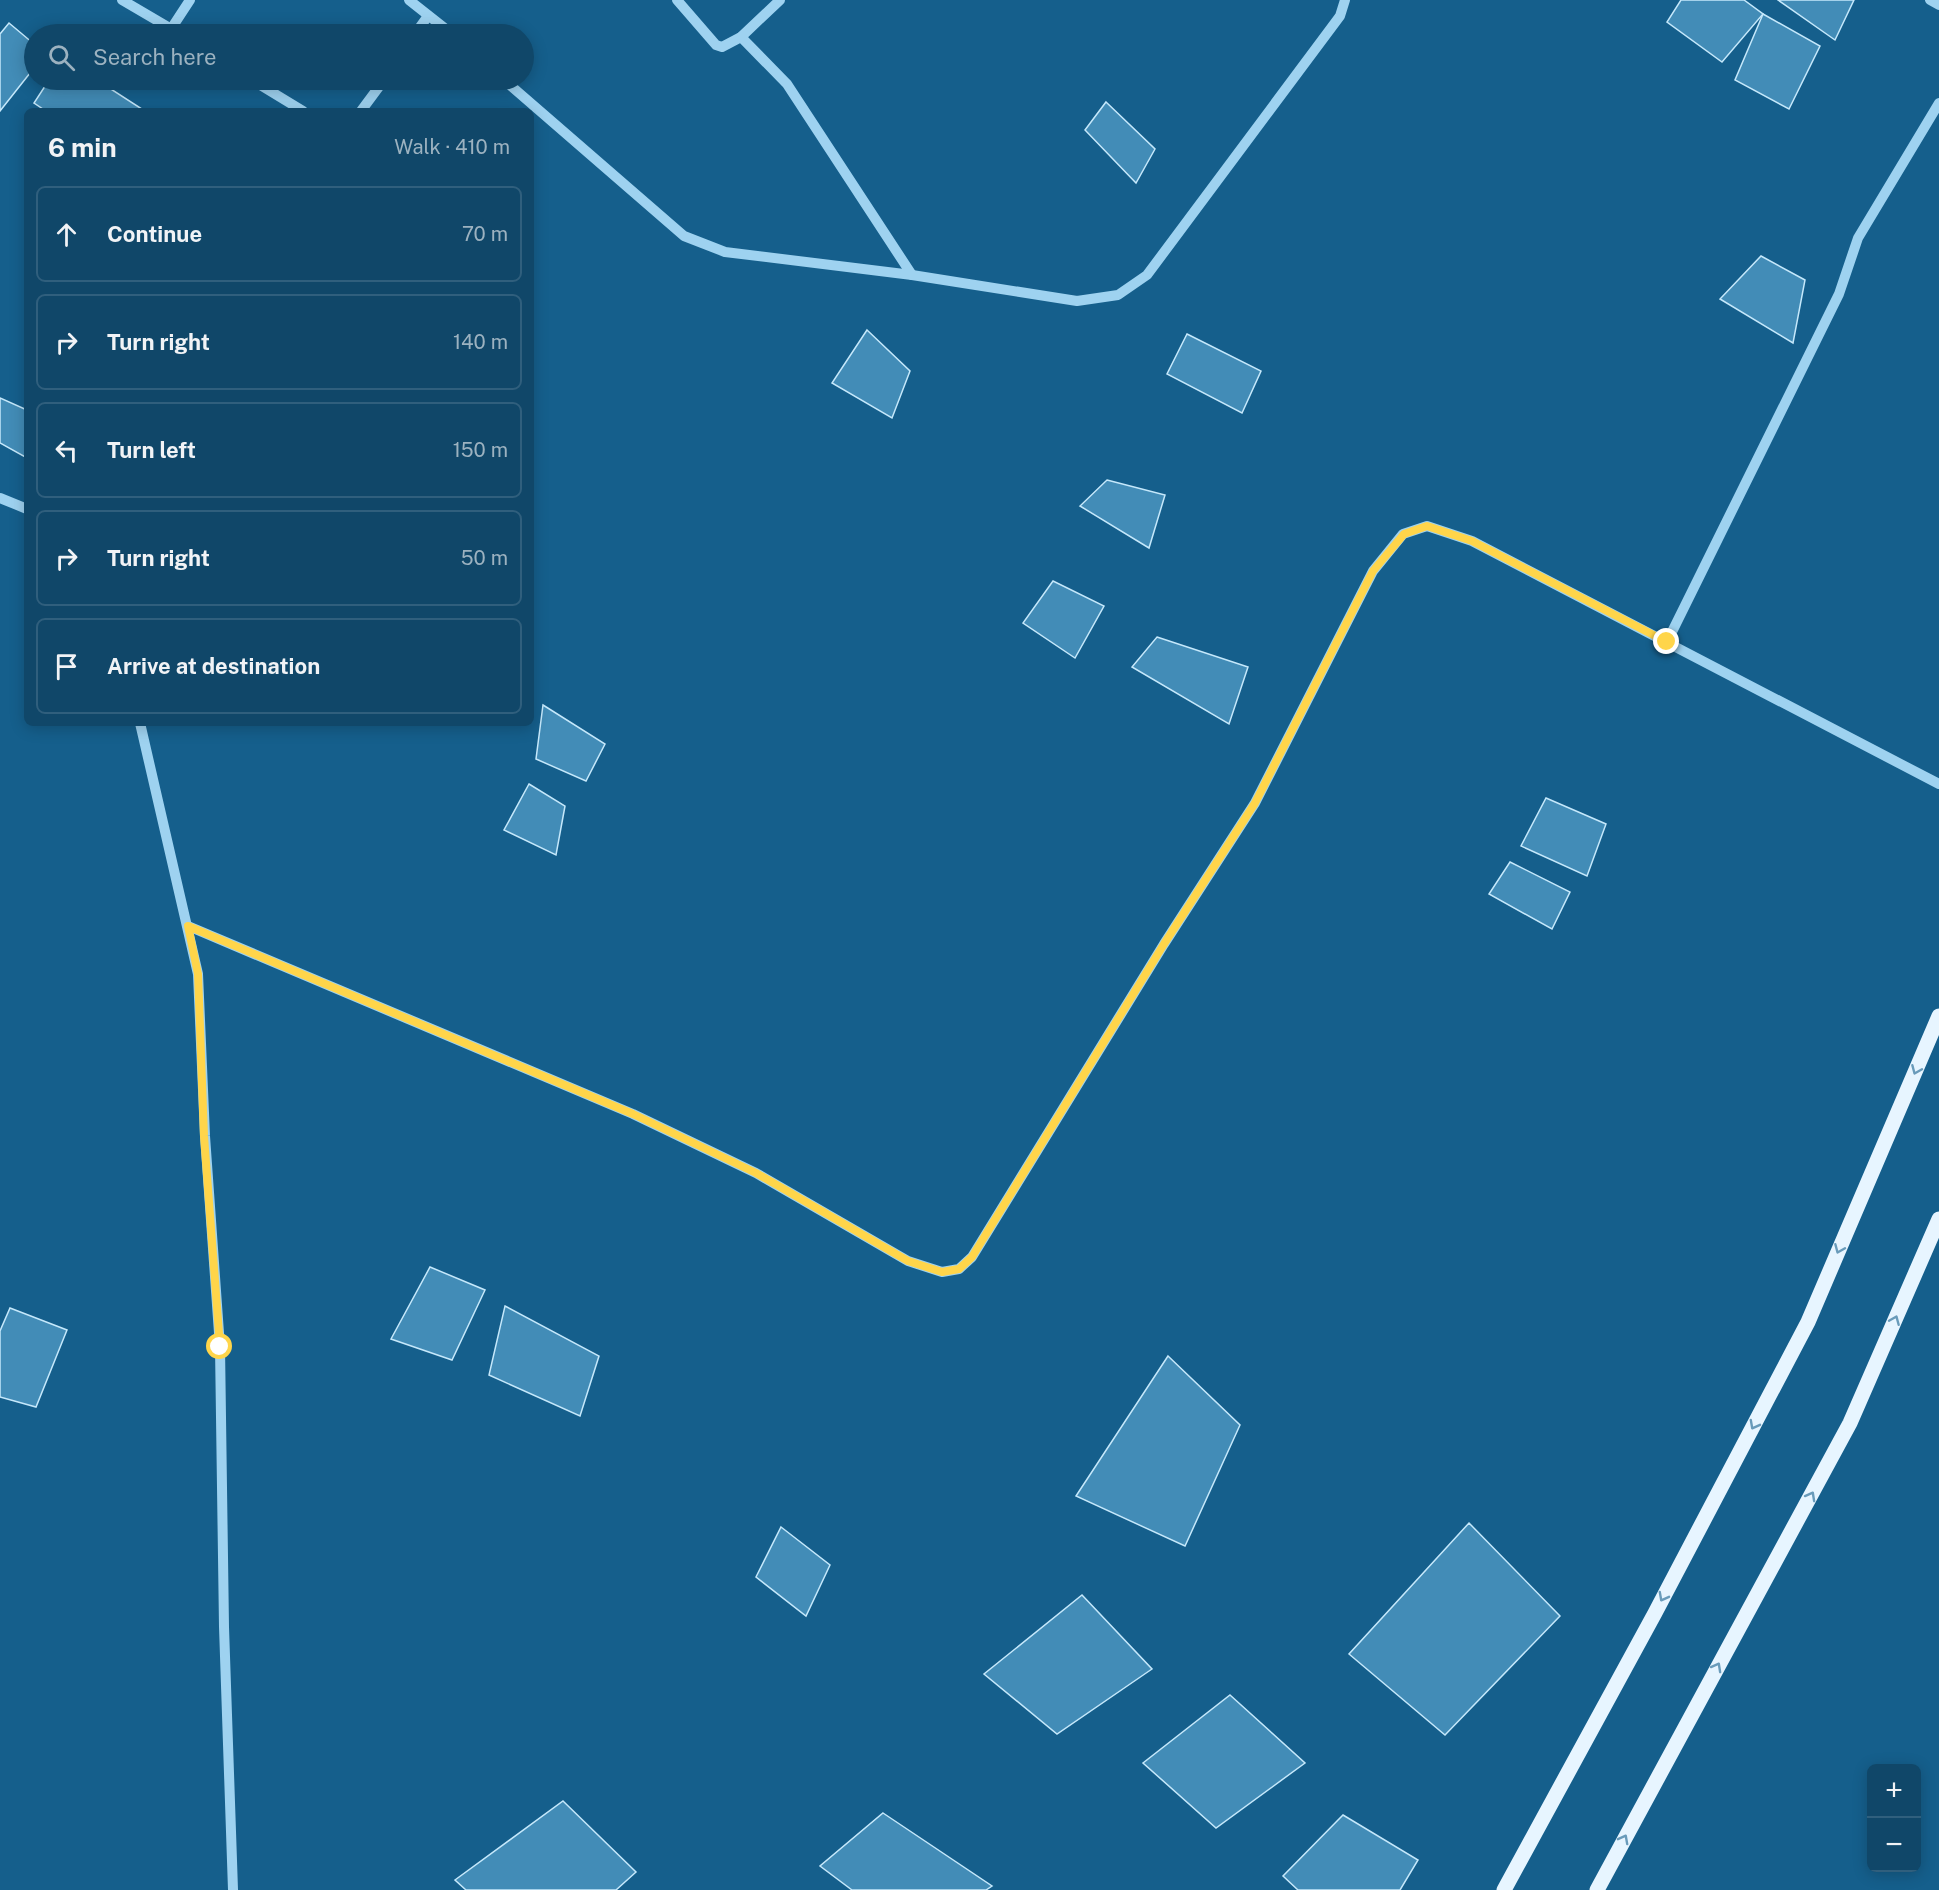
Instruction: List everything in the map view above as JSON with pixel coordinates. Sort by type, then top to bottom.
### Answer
[{"type":"main road","points":[[1504,1890],[1655,1613],[1808,1322],[1939,1016]]},
{"type":"main road","points":[[1596,1890],[1850,1423],[1937,1227]]},
{"type":"street","points":[[122,0],[162,24]]},
{"type":"street","points":[[179,24],[190,0]]},
{"type":"street","points":[[409,0],[439,24]]},
{"type":"street","points":[[677,0],[716,45],[727,46],[741,37],[780,0]]},
{"type":"street","points":[[516,90],[684,236],[725,252],[912,274],[1077,301],[1118,295],[1147,275],[1340,16],[1346,0]]},
{"type":"street","points":[[1930,0],[1939,5]]},
{"type":"street","points":[[422,24],[428,15]]},
{"type":"street","points":[[741,37],[787,84],[912,274]]},
{"type":"street","points":[[268,90],[298,108]]},
{"type":"street","points":[[364,108],[377,90]]},
{"type":"street","points":[[1667,642],[1839,294],[1858,238],[1939,103]]},
{"type":"street","points":[[0,498],[24,508]]},
{"type":"street","points":[[188,926],[633,1114],[756,1173],[908,1261],[942,1272],[959,1269],[978,1247],[1164,944],[1255,803],[1373,571],[1404,534],[1427,526],[1472,541],[1939,784]]},
{"type":"street","points":[[141,726],[198,974],[204,1136],[220,1347],[224,1628],[233,1890]]},
{"type":"building","points":[[1681,0],[1744,0],[1763,14],[1722,62],[1667,22]]},
{"type":"building","points":[[1778,0],[1854,0],[1835,40]]},
{"type":"building","points":[[1763,14],[1820,46],[1789,109],[1735,80]]},
{"type":"building","points":[[9,23],[24,36],[24,81],[0,111],[0,34]]},
{"type":"building","points":[[42,90],[112,90],[140,108],[42,108],[34,103]]},
{"type":"building","points":[[1106,102],[1155,149],[1136,183],[1085,130]]},
{"type":"building","points":[[1761,256],[1805,280],[1793,343],[1720,299]]},
{"type":"building","points":[[867,330],[910,371],[892,418],[832,383]]},
{"type":"building","points":[[1187,334],[1261,371],[1242,413],[1167,374]]},
{"type":"building","points":[[0,398],[24,409],[24,456],[0,443]]},
{"type":"building","points":[[1107,480],[1165,495],[1149,548],[1080,506]]},
{"type":"building","points":[[1053,581],[1104,606],[1075,658],[1023,623]]},
{"type":"building","points":[[1157,637],[1248,667],[1229,724],[1132,667]]},
{"type":"building","points":[[543,705],[605,744],[586,781],[536,759]]},
{"type":"building","points":[[529,784],[565,806],[556,855],[504,830]]},
{"type":"building","points":[[1546,798],[1606,824],[1587,876],[1521,846]]},
{"type":"building","points":[[1510,862],[1570,892],[1552,929],[1489,894]]},
{"type":"building","points":[[430,1267],[485,1290],[452,1360],[391,1339]]},
{"type":"building","points":[[505,1306],[599,1356],[580,1416],[489,1375]]},
{"type":"building","points":[[10,1308],[67,1330],[36,1407],[0,1397],[0,1331]]},
{"type":"building","points":[[1168,1356],[1240,1425],[1185,1546],[1076,1496]]},
{"type":"building","points":[[1469,1523],[1560,1616],[1445,1735],[1349,1654]]},
{"type":"building","points":[[781,1527],[830,1565],[806,1616],[756,1577]]},
{"type":"building","points":[[1082,1595],[1152,1669],[1057,1734],[984,1674]]},
{"type":"building","points":[[1230,1695],[1305,1763],[1216,1828],[1143,1763]]},
{"type":"building","points":[[563,1801],[636,1872],[616,1890],[466,1890],[455,1880]]},
{"type":"building","points":[[883,1813],[992,1886],[986,1890],[852,1890],[820,1866]]},
{"type":"building","points":[[1343,1815],[1418,1860],[1400,1890],[1298,1890],[1283,1876]]},
{"type":"route","points":[[220,1347],[204,1136],[198,974],[188,926],[633,1114],[756,1173],[908,1261],[942,1272],[959,1269],[972,1257],[1164,944],[1255,803],[1373,571],[1404,534],[1427,526],[1472,541],[1667,642]]}]
